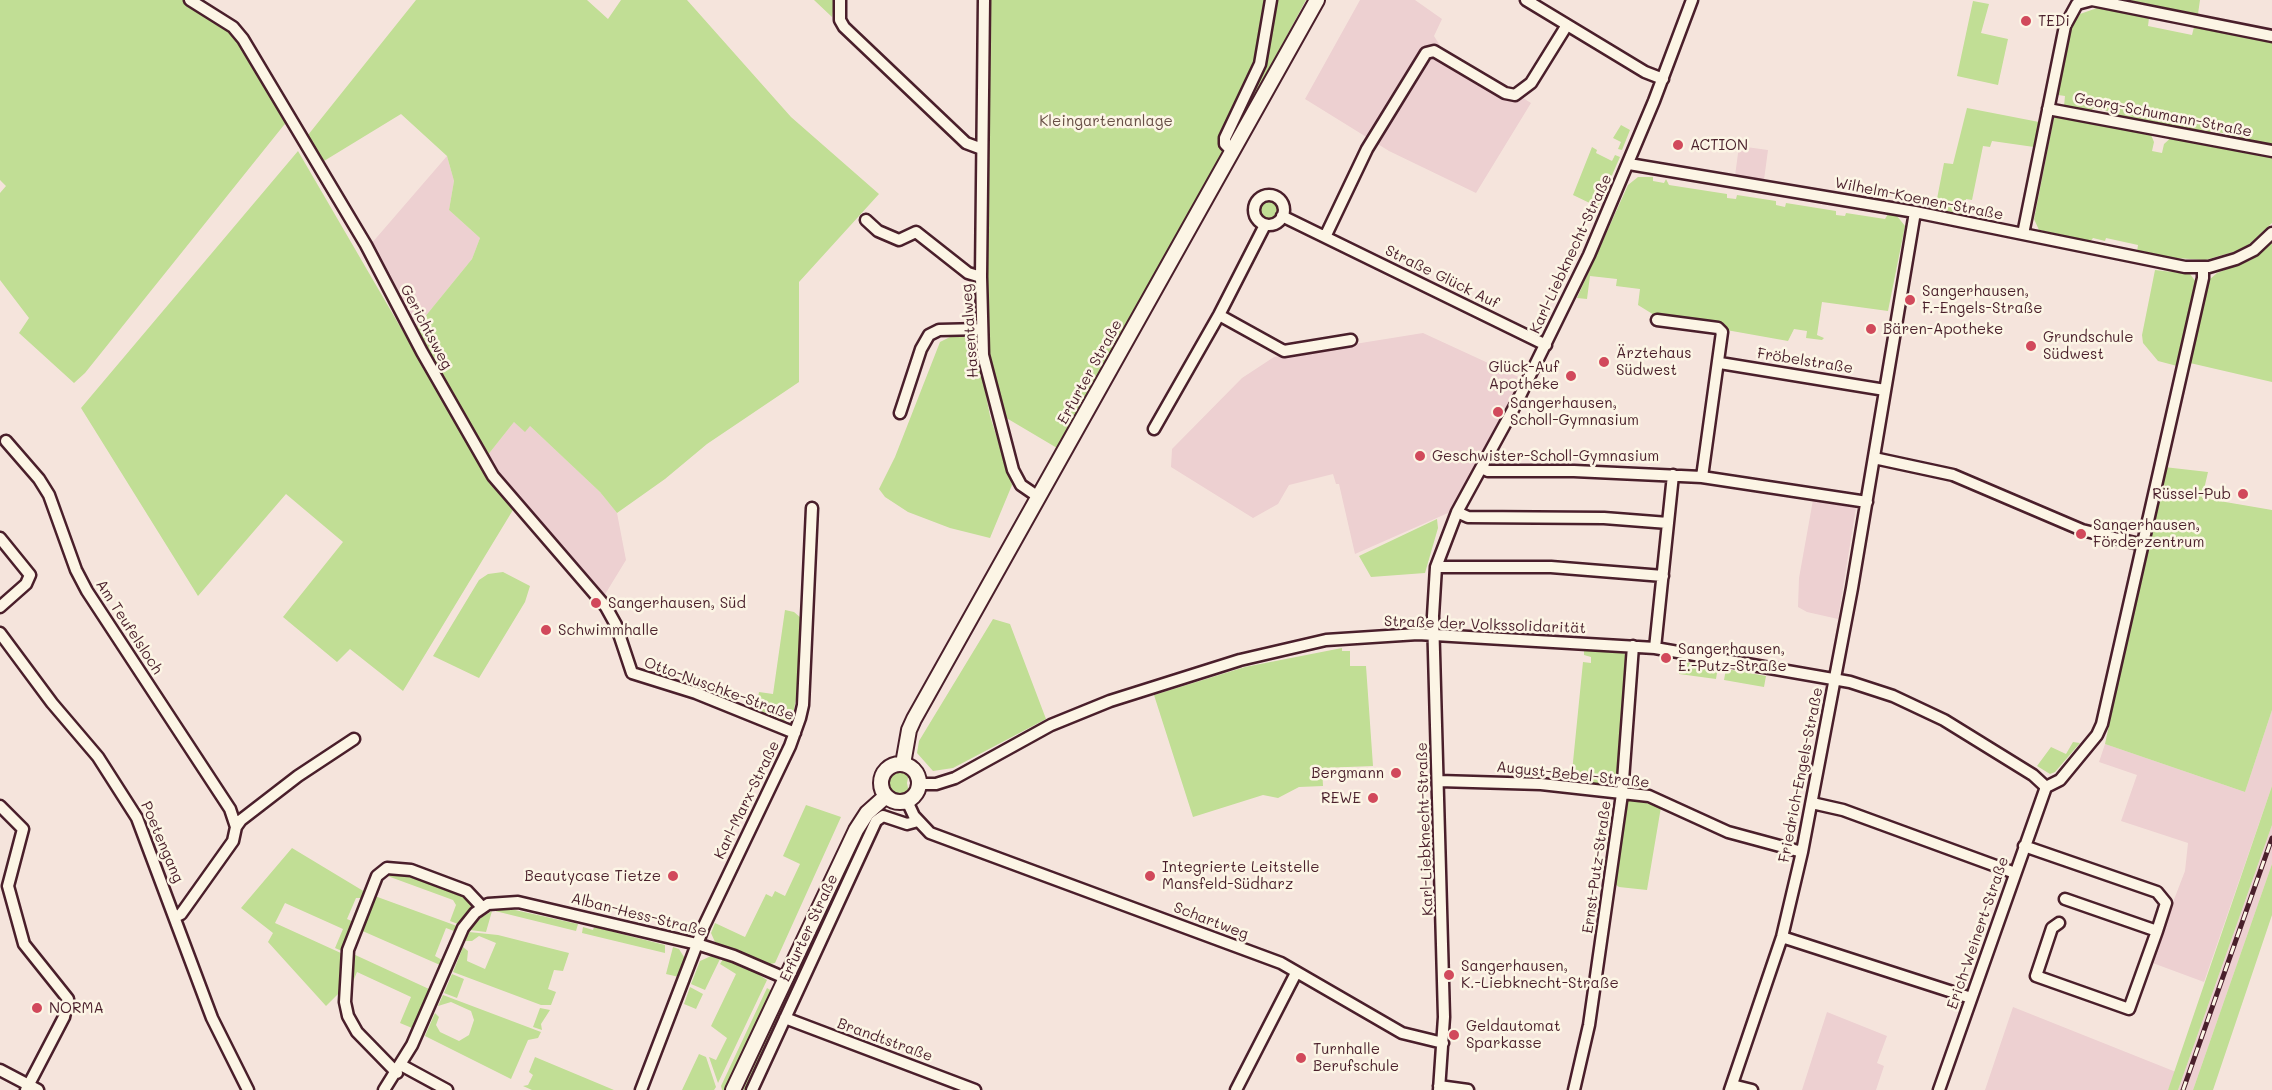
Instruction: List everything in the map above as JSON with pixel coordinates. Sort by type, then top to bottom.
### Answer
[{"type":"main road","name":"Erfurter Straße","points":[[903,764],[911,725],[1037,496],[1087,412],[1317,0]]},
{"type":"main road","points":[[903,764],[915,771],[919,784],[916,794],[907,801],[897,802],[886,796],[881,787],[883,774],[892,766],[903,764]]},
{"type":"main road","name":"Erfurter Straße","points":[[733,1090],[856,830],[867,813],[886,796]]},
{"type":"street","name":"Gerichtsweg","points":[[190,0],[233,27],[243,39],[351,218],[488,468],[606,608],[616,625],[632,673]]},
{"type":"street","points":[[840,0],[840,20],[844,27],[966,143],[982,149]]},
{"type":"street","name":"Hasentalweg","points":[[984,0],[982,329],[988,383],[1011,463],[1021,485],[1037,496]]},
{"type":"street","points":[[1232,151],[1225,144],[1225,138],[1260,64],[1271,0]]},
{"type":"street","points":[[1526,0],[1645,72],[1663,79]]},
{"type":"street","name":"Karl-Liebknecht-Straße","points":[[1439,1088],[1443,1043],[1434,635],[1436,567],[1457,512],[1546,345],[1629,164],[1692,0]]},
{"type":"street","points":[[2023,234],[2065,25],[2077,1],[2092,0],[2272,36]]},
{"type":"street","points":[[1324,237],[1367,149],[1421,60],[1430,51],[1506,94],[1514,96],[1531,83],[1567,25]]},
{"type":"street","name":"Georg-Schumann-Straße","points":[[2048,109],[2272,151]]},
{"type":"street","name":"Wilhelm-Koenen-Straße","points":[[1629,164],[1915,212],[2153,262],[2203,267],[2244,256],[2272,233]]},
{"type":"street","name":"Straße Glück Auf","points":[[1265,225],[1256,218],[1254,211],[1261,198],[1268,196],[1278,199],[1283,208],[1282,216],[1546,345]]},
{"type":"street","name":"Friedrich-Engels-Straße","points":[[1731,1088],[1782,937],[1802,852],[1867,502],[1915,212]]},
{"type":"street","points":[[1154,429],[1219,315],[1265,225],[1274,224],[1282,216]]},
{"type":"street","points":[[866,220],[878,231],[899,240],[916,232],[968,273],[981,277]]},
{"type":"street","points":[[2046,787],[2060,780],[2101,727],[2201,290],[2203,267]]},
{"type":"street","points":[[1219,315],[1284,351],[1351,340]]},
{"type":"street","points":[[1658,320],[1718,328],[1722,332],[1720,363],[1702,477]]},
{"type":"street","points":[[900,413],[928,334],[939,330],[982,329]]},
{"type":"street","name":"Fröbelstraße","points":[[1720,363],[1885,390]]},
{"type":"street","name":"Am Teufelsloch","points":[[6,441],[39,479],[49,495],[76,570],[87,591],[230,809],[236,827]]},
{"type":"street","points":[[1874,458],[1953,475],[2082,530],[2143,545]]},
{"type":"street","points":[[1482,468],[1488,471],[1702,477],[1867,502]]},
{"type":"street","points":[[1655,648],[1673,475]]},
{"type":"street","name":"Karl-Marx-Straße","points":[[641,1090],[697,944],[795,733],[803,705],[812,508]]},
{"type":"street","points":[[1457,512],[1468,517],[1604,518],[1668,523]]},
{"type":"street","points":[[0,538],[30,575],[26,584],[0,607]]},
{"type":"street","points":[[1436,567],[1551,567],[1662,576]]},
{"type":"street","name":"Poetengang","points":[[0,633],[52,703],[98,757],[128,801],[147,838],[212,1018],[248,1090]]},
{"type":"street","name":"Straße der Volkssolidarität","points":[[919,784],[936,784],[955,778],[1051,725],[1110,701],[1240,660],[1326,640],[1434,635],[1655,648],[1835,679],[1893,696],[1944,720],[2033,775],[2046,787]]},
{"type":"street","name":"Ernst-Putz-Straße","points":[[1574,1090],[1589,1024],[1622,794],[1634,646]]},
{"type":"street","name":"Otto-Nuschke-Straße","points":[[632,673],[702,695],[795,733]]},
{"type":"street","points":[[175,917],[181,914],[233,841],[236,827],[241,820],[298,776],[354,739]]},
{"type":"street","name":"August-Bebel-Straße","points":[[1439,781],[1541,784],[1653,797],[1728,832],[1802,852]]},
{"type":"street","name":"Erich-Weinert-Straße","points":[[1939,1090],[2046,787]]},
{"type":"street","name":"Schartweg","points":[[907,801],[918,821],[934,835],[1281,963],[1402,1033],[1443,1043]]},
{"type":"street","points":[[1812,803],[1843,810],[2015,873]]},
{"type":"street","points":[[0,806],[23,829],[8,886],[24,944],[68,999],[64,1017],[31,1088],[0,1070]]},
{"type":"street","name":"Erfurter Straße","points":[[752,1090],[876,821],[885,816],[907,824],[918,821]]},
{"type":"street","points":[[2024,846],[2159,893],[2166,903],[2129,1009],[2036,976],[2052,928],[2059,923]]},
{"type":"street","points":[[384,1090],[399,1069],[437,991],[463,928],[482,907],[467,891],[411,870],[389,868],[378,875],[348,950],[345,1002],[348,1016],[357,1032],[399,1069],[447,1090]]},
{"type":"street","points":[[2065,899],[2157,931]]},
{"type":"street","name":"Alban-Hess-Straße","points":[[482,907],[496,902],[518,902],[697,944],[734,956],[785,978]]},
{"type":"street","points":[[1782,937],[1971,998]]},
{"type":"street","points":[[1236,1090],[1296,973]]},
{"type":"street","name":"Brandtstraße","points":[[784,1018],[975,1090]]},
{"type":"street","points":[[1439,1088],[1468,1090]]},
{"type":"street","points":[[1731,1088],[1752,1090]]},
{"type":"shaded area","points":[[1360,0],[1415,0],[1442,19],[1434,36],[1441,47],[1531,103],[1476,193],[1389,151],[1305,99]]},
{"type":"shaded area","points":[[1739,146],[1768,150],[1764,180],[1735,176]]},
{"type":"shaded area","points":[[447,156],[454,181],[449,210],[480,238],[472,259],[415,329],[371,244]]},
{"type":"shaded area","points":[[1423,333],[1525,380],[1448,513],[1355,554],[1339,484],[1336,484],[1333,474],[1289,485],[1278,504],[1253,518],[1171,467],[1172,449],[1242,378],[1274,357]]},
{"type":"shaded area","points":[[514,422],[530,426],[600,492],[617,513],[626,560],[604,596],[497,475],[487,456]]},
{"type":"shaded area","points":[[1813,500],[1856,508],[1838,619],[1807,612],[1798,607],[1799,578]]},
{"type":"shaded area","points":[[2272,710],[2272,786],[2204,982],[2150,962],[2185,871],[2188,843],[2121,821],[2137,775],[2099,762],[2105,744],[2245,792]]},
{"type":"shaded area","points":[[2272,825],[2272,864],[2193,1090],[2178,1090]]},
{"type":"shaded area","points":[[2013,1007],[2176,1072],[2168,1090],[1985,1090]]},
{"type":"shaded area","points":[[1827,1012],[1887,1036],[1877,1063],[1884,1066],[1876,1090],[1802,1090]]},
{"type":"green space","points":[[0,0],[203,0],[239,23],[295,115],[284,125],[85,373],[74,383],[19,333],[29,318],[0,280],[0,193],[6,186],[0,180]]},
{"type":"green space","points":[[416,0],[587,0],[608,19],[621,0],[687,0],[791,117],[879,194],[799,282],[799,382],[707,444],[665,479],[617,513],[600,492],[530,426],[525,432],[514,422],[487,456],[497,475],[519,500],[403,691],[350,649],[337,662],[283,617],[343,542],[286,494],[198,596],[81,408],[298,151],[412,347],[415,329],[472,259],[480,238],[449,210],[454,181],[447,156],[401,114],[324,161],[308,135]]},
{"type":"green space","points":[[814,0],[835,0],[832,17]]},
{"type":"green space","name":"Kleingartenanlage","points":[[990,0],[1306,0],[1224,153],[1057,448],[1003,416],[990,364],[986,216]]},
{"type":"green space","points":[[2124,0],[2200,0],[2198,14]]},
{"type":"green space","points":[[1973,1],[1989,4],[1981,33],[2008,39],[1998,85],[1957,76]]},
{"type":"green space","points":[[2097,8],[2149,18],[2148,26],[2192,35],[2194,27],[2272,42],[2272,149],[2225,141],[2229,134],[2211,131],[2206,137],[2115,120],[2114,113],[2113,119],[2108,118],[2112,112],[2093,108],[2088,115],[2056,108],[2056,105],[2064,106],[2065,96],[2058,95],[2070,30],[2080,14]]},
{"type":"green space","points":[[1967,108],[2039,122],[2034,147],[1992,141],[1990,147],[1983,146],[1972,200],[1966,199],[1963,214],[1935,209],[1944,163],[1953,164]]},
{"type":"green space","points":[[2055,112],[2107,126],[2149,130],[2154,142],[2152,151],[2162,153],[2164,144],[2174,135],[2272,153],[2272,223],[2244,249],[2205,260],[2161,257],[2137,252],[2138,245],[2106,238],[2105,241],[2093,238],[2090,242],[2039,230],[2034,219]]},
{"type":"green space","points":[[1621,125],[1630,130],[1622,150],[1618,149],[1621,142],[1613,138]]},
{"type":"green space","points":[[1592,147],[1597,150],[1596,153],[1612,161],[1615,155],[1620,157],[1598,207],[1573,195]]},
{"type":"green space","points":[[1638,177],[1653,177],[1653,181],[1664,183],[1666,179],[1669,185],[1727,194],[1727,198],[1736,199],[1737,195],[1776,201],[1776,205],[1785,207],[1786,203],[1836,211],[1836,215],[1845,216],[1846,213],[1885,219],[1888,214],[1897,216],[1905,226],[1888,311],[1822,302],[1817,335],[1824,338],[1822,340],[1806,338],[1807,331],[1794,329],[1788,341],[1659,318],[1638,305],[1640,289],[1616,286],[1617,279],[1590,276],[1587,299],[1577,298],[1628,185]]},
{"type":"green space","points":[[1267,199],[1275,202],[1278,210],[1275,218],[1267,221],[1259,218],[1256,210],[1259,202]]},
{"type":"green space","points":[[2272,243],[2272,382],[2190,363],[2209,280],[2217,273],[2251,260]]},
{"type":"green space","points":[[2155,270],[2190,274],[2196,282],[2181,367],[2158,361],[2143,343],[2142,335]]},
{"type":"green space","points":[[956,334],[968,335],[975,339],[990,416],[1012,485],[990,538],[950,528],[908,512],[885,497],[879,489],[895,457],[940,342]]},
{"type":"green space","points":[[2164,467],[2208,472],[2202,498],[2272,510],[2272,710],[2245,792],[2105,744]]},
{"type":"green space","points":[[1437,519],[1438,528],[1425,573],[1371,577],[1359,556]]},
{"type":"green space","points":[[503,572],[530,586],[525,602],[479,678],[433,656],[479,580],[488,574]]},
{"type":"green space","points":[[785,610],[794,612],[801,618],[802,663],[799,664],[798,689],[793,714],[785,721],[756,709],[759,692],[773,694]]},
{"type":"green space","points":[[993,619],[1010,624],[1046,719],[953,768],[933,771],[917,753],[919,741]]},
{"type":"green space","points":[[1342,648],[1342,651],[1350,651],[1350,666],[1366,666],[1373,766],[1322,768],[1323,786],[1299,787],[1278,798],[1263,795],[1193,817],[1154,695],[1245,667]]},
{"type":"green space","points":[[1584,650],[1623,653],[1627,656],[1618,776],[1615,788],[1571,782],[1583,662],[1591,663],[1591,657],[1584,655]]},
{"type":"green space","points":[[1680,661],[1718,667],[1716,679],[1679,674]]},
{"type":"green space","points":[[1726,669],[1766,676],[1764,687],[1724,680]]},
{"type":"green space","points":[[2073,742],[2080,743],[2055,772],[2050,774],[2037,766],[2051,747],[2066,754]]},
{"type":"green space","points":[[896,771],[909,773],[907,783],[909,793],[902,796],[894,795],[888,789],[888,778]]},
{"type":"green space","points":[[2272,786],[2272,825],[2178,1090],[2168,1090]]},
{"type":"green space","points":[[1631,799],[1661,807],[1647,890],[1619,887],[1615,884],[1625,807],[1627,801]]},
{"type":"green space","points":[[806,805],[841,817],[775,963],[770,964],[715,942],[711,933],[715,923],[745,937],[766,894],[772,897],[775,891],[785,896],[800,864],[783,856]]},
{"type":"green space","points":[[292,848],[365,892],[363,898],[356,898],[347,919],[354,922],[346,940],[348,941],[344,952],[335,948],[343,929],[285,903],[275,923],[343,954],[341,991],[326,1006],[268,942],[273,933],[241,908]]},
{"type":"green space","points":[[2272,864],[2272,915],[2213,1090],[2193,1090]]},
{"type":"green space","points":[[398,870],[468,895],[473,904],[472,907],[458,924],[450,921],[456,905],[453,900],[382,874]]},
{"type":"green space","points":[[844,871],[848,873],[792,990],[789,991],[831,893]]},
{"type":"green space","points":[[372,895],[457,926],[454,931],[446,928],[435,956],[442,960],[440,965],[358,929]]},
{"type":"green space","points":[[506,908],[578,924],[576,931],[495,911]]},
{"type":"green space","points":[[492,911],[486,932],[470,930],[482,917]]},
{"type":"green space","points":[[583,927],[593,930],[594,927],[665,945],[665,953],[582,933]]},
{"type":"green space","points":[[469,932],[498,935],[569,953],[563,971],[554,970],[548,989],[556,992],[551,1005],[541,1005],[453,972],[463,947],[468,951],[467,961],[485,969],[496,943],[479,936],[472,941],[465,941]]},
{"type":"green space","points":[[673,947],[679,949],[684,957],[684,965],[679,977],[666,974]]},
{"type":"green space","points":[[351,953],[429,989],[412,1028],[400,1023],[411,997],[357,972],[352,984],[349,982]]},
{"type":"green space","points":[[711,956],[720,959],[705,990],[691,984],[700,961]]},
{"type":"green space","points":[[723,959],[753,971],[767,980],[718,1083],[709,1057],[716,1060],[727,1038],[711,1026],[736,974],[720,964]]},
{"type":"green space","points":[[452,974],[464,979],[457,998],[444,993]]},
{"type":"green space","points":[[690,987],[703,994],[696,1009],[684,1004]]},
{"type":"green space","points":[[767,988],[772,991],[727,1090],[722,1090],[721,1086]]},
{"type":"green space","points":[[782,994],[789,997],[752,1079],[744,1090],[738,1090]]},
{"type":"green space","points":[[443,995],[541,1032],[538,1038],[528,1040],[511,1079],[425,1036],[435,1013],[439,1017],[436,1025],[440,1032],[459,1041],[469,1035],[474,1020],[471,1011],[451,1002],[438,1006]]},
{"type":"green space","points":[[540,1008],[550,1010],[541,1024],[542,1030],[533,1027]]},
{"type":"green space","points":[[699,1054],[706,1057],[716,1087],[714,1090],[682,1090]]},
{"type":"green space","points":[[535,1057],[614,1090],[532,1090],[523,1086],[528,1085],[533,1075],[529,1072]]},
{"type":"railway","points":[[2183,1090],[2272,838]]},
{"type":"place","name":"TEDi","points":[[2026,21]]},
{"type":"place","name":"ACTION","points":[[1678,145]]},
{"type":"place","name":"Sangerhausen, F.-Engels-Straße","points":[[1910,300]]},
{"type":"place","name":"Bären-Apotheke","points":[[1871,329]]},
{"type":"place","name":"Grundschule Südwest","points":[[2031,346]]},
{"type":"place","name":"Ärztehaus Südwest","points":[[1604,362]]},
{"type":"place","name":"Glück-Auf Apotheke","points":[[1571,376]]},
{"type":"place","name":"Sangerhausen, Scholl-Gymnasium","points":[[1498,412]]},
{"type":"place","name":"Geschwister-Scholl-Gymnasium","points":[[1420,456]]},
{"type":"place","name":"Rüssel-Pub","points":[[2243,494]]},
{"type":"place","name":"Sangerhausen, Förderzentrum","points":[[2081,534]]},
{"type":"place","name":"Sangerhausen, Süd","points":[[596,603]]},
{"type":"place","name":"Schwimmhalle","points":[[546,630]]},
{"type":"place","name":"Sangerhausen, E.-Putz-Straße","points":[[1666,658]]},
{"type":"place","name":"Bergmann","points":[[1396,773]]},
{"type":"place","name":"REWE","points":[[1373,798]]},
{"type":"place","name":"Beautycase Tietze","points":[[673,876]]},
{"type":"place","name":"Integrierte Leitstelle Mansfeld-Südharz","points":[[1150,876]]},
{"type":"place","name":"Sangerhausen, K.-Liebknecht-Straße","points":[[1449,975]]},
{"type":"place","name":"NORMA","points":[[37,1008]]},
{"type":"place","name":"Geldautomat Sparkasse","points":[[1454,1035]]},
{"type":"place","name":"Turnhalle Berufschule","points":[[1301,1058]]}]
